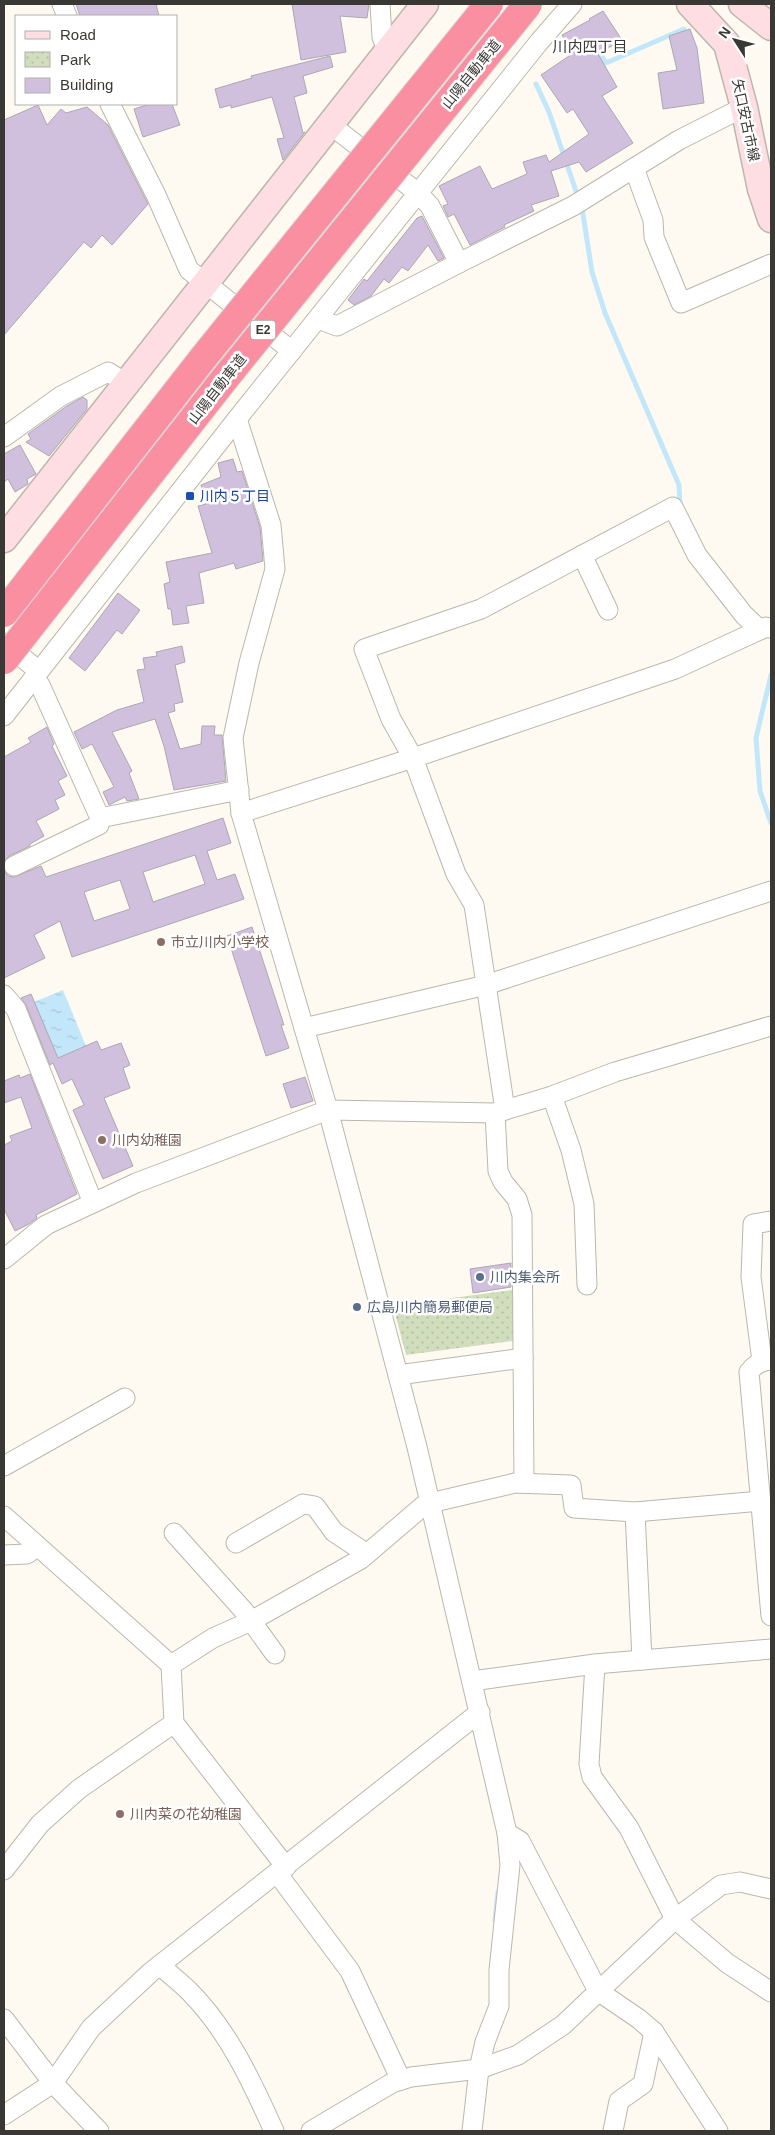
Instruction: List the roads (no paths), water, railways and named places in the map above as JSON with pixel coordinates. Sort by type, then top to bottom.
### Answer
[{"type":"highway","name":"E2","points":[[4,613],[203,358],[489,4]]},
{"type":"highway","name":"山陽自動車道","points":[[4,660],[226,377],[528,4]]},
{"type":"street","points":[[380,4],[382,37],[388,52]]},
{"type":"street","points":[[4,539],[425,4]]},
{"type":"street","points":[[4,716],[237,419],[539,42],[572,4]]},
{"type":"street","name":"矢口安古市線","points":[[690,4],[727,44],[744,107],[761,189],[771,218]]},
{"type":"street","points":[[742,4],[771,27]]},
{"type":"street","points":[[110,105],[156,196],[179,252],[189,270],[292,351]]},
{"type":"street","points":[[318,319],[337,326],[459,262],[573,206],[679,140],[744,107]]},
{"type":"street","points":[[331,125],[418,193],[430,206],[459,262]]},
{"type":"street","points":[[634,168],[653,220],[654,237],[681,303],[771,264]]},
{"type":"street","points":[[4,437],[61,396],[108,372],[126,383]]},
{"type":"street","points":[[237,419],[271,525],[275,569],[250,663],[233,738],[241,813],[328,1110],[398,1375],[480,1712],[507,1833],[510,1865],[498,1970],[499,2006],[479,2069],[472,2131]]},
{"type":"street","points":[[524,1484],[522,1215],[517,1199],[503,1182],[498,1171],[500,1111],[486,986],[474,905],[456,874],[413,758],[391,719],[364,649],[481,609],[673,506],[697,555],[744,614],[766,629]]},
{"type":"street","points":[[582,555],[608,610]]},
{"type":"street","points":[[241,813],[413,758],[675,669],[766,629]]},
{"type":"street","points":[[4,643],[36,675],[100,818],[99,825],[14,866]]},
{"type":"street","points":[[100,818],[239,790]]},
{"type":"street","points":[[304,1028],[486,986],[771,891]]},
{"type":"street","points":[[4,996],[16,1009],[92,1203]]},
{"type":"street","points":[[4,1259],[46,1225],[92,1203],[136,1183],[328,1110],[500,1111],[552,1096],[614,1072],[771,1026]]},
{"type":"street","points":[[552,1096],[571,1150],[584,1204],[587,1285]]},
{"type":"street","points":[[771,1221],[753,1224],[751,1277],[767,1360],[754,1366],[749,1372],[765,1481],[761,1501],[771,1616]]},
{"type":"street","points":[[398,1375],[523,1358]]},
{"type":"street","points":[[4,1466],[125,1398]]},
{"type":"street","points":[[171,1665],[214,1638],[251,1621],[368,1554],[423,1506],[430,1503],[515,1483],[570,1485],[574,1508],[635,1512],[761,1501]]},
{"type":"street","points":[[236,1543],[302,1504],[315,1506],[334,1532],[368,1554]]},
{"type":"street","points":[[635,1512],[642,1660]]},
{"type":"street","points":[[4,1516],[171,1665],[174,1723],[281,1870],[350,1971],[401,2080]]},
{"type":"street","points":[[174,1533],[244,1611],[275,1654]]},
{"type":"street","points":[[4,1555],[26,1554],[37,1547]]},
{"type":"street","points":[[472,1681],[595,1664],[771,1648]]},
{"type":"street","points":[[595,1664],[589,1764],[592,1777],[629,1828],[675,1919],[727,1963],[771,1992]]},
{"type":"street","points":[[4,2115],[53,2083],[91,2028],[160,1966],[480,1712]]},
{"type":"street","points":[[4,1870],[40,1824],[79,1789],[174,1723]]},
{"type":"street","points":[[507,1833],[520,1840],[598,1991],[639,2019],[654,2032],[718,2131]]},
{"type":"street","points":[[311,2131],[392,2083],[401,2080],[479,2069],[518,2055],[563,2025],[675,1919],[721,1885],[740,1882],[771,1889]]},
{"type":"street","points":[[160,1966],[189,1991],[216,2024],[251,2078],[274,2131]]},
{"type":"street","points":[[4,2019],[53,2083],[99,2131]]},
{"type":"street","points":[[613,2131],[619,2102],[643,2084],[654,2032]]},
{"type":"water","points":[[63,990],[86,1046],[58,1058],[34,1002]]},
{"type":"waterway","points":[[596,47],[606,63],[684,29]]},
{"type":"waterway","points":[[536,84],[549,112],[577,194]]},
{"type":"waterway","points":[[582,208],[592,272],[605,313],[679,485],[680,506]]},
{"type":"waterway","points":[[771,675],[756,738],[760,791],[771,823]]},
{"type":"waterway","points":[[495,1920],[498,1892]]},
{"type":"place","name":"川内５丁目","points":[[190,496]]},
{"type":"place","name":"市立川内小学校","points":[[161,942]]},
{"type":"place","name":"川内幼稚園","points":[[102,1140]]},
{"type":"place","name":"川内集会所","points":[[480,1277]]},
{"type":"place","name":"広島川内簡易郵便局","points":[[357,1307]]},
{"type":"place","name":"川内菜の花幼稚園","points":[[120,1814]]},
{"type":"district","name":"川内四丁目","points":[[590,47]]}]
